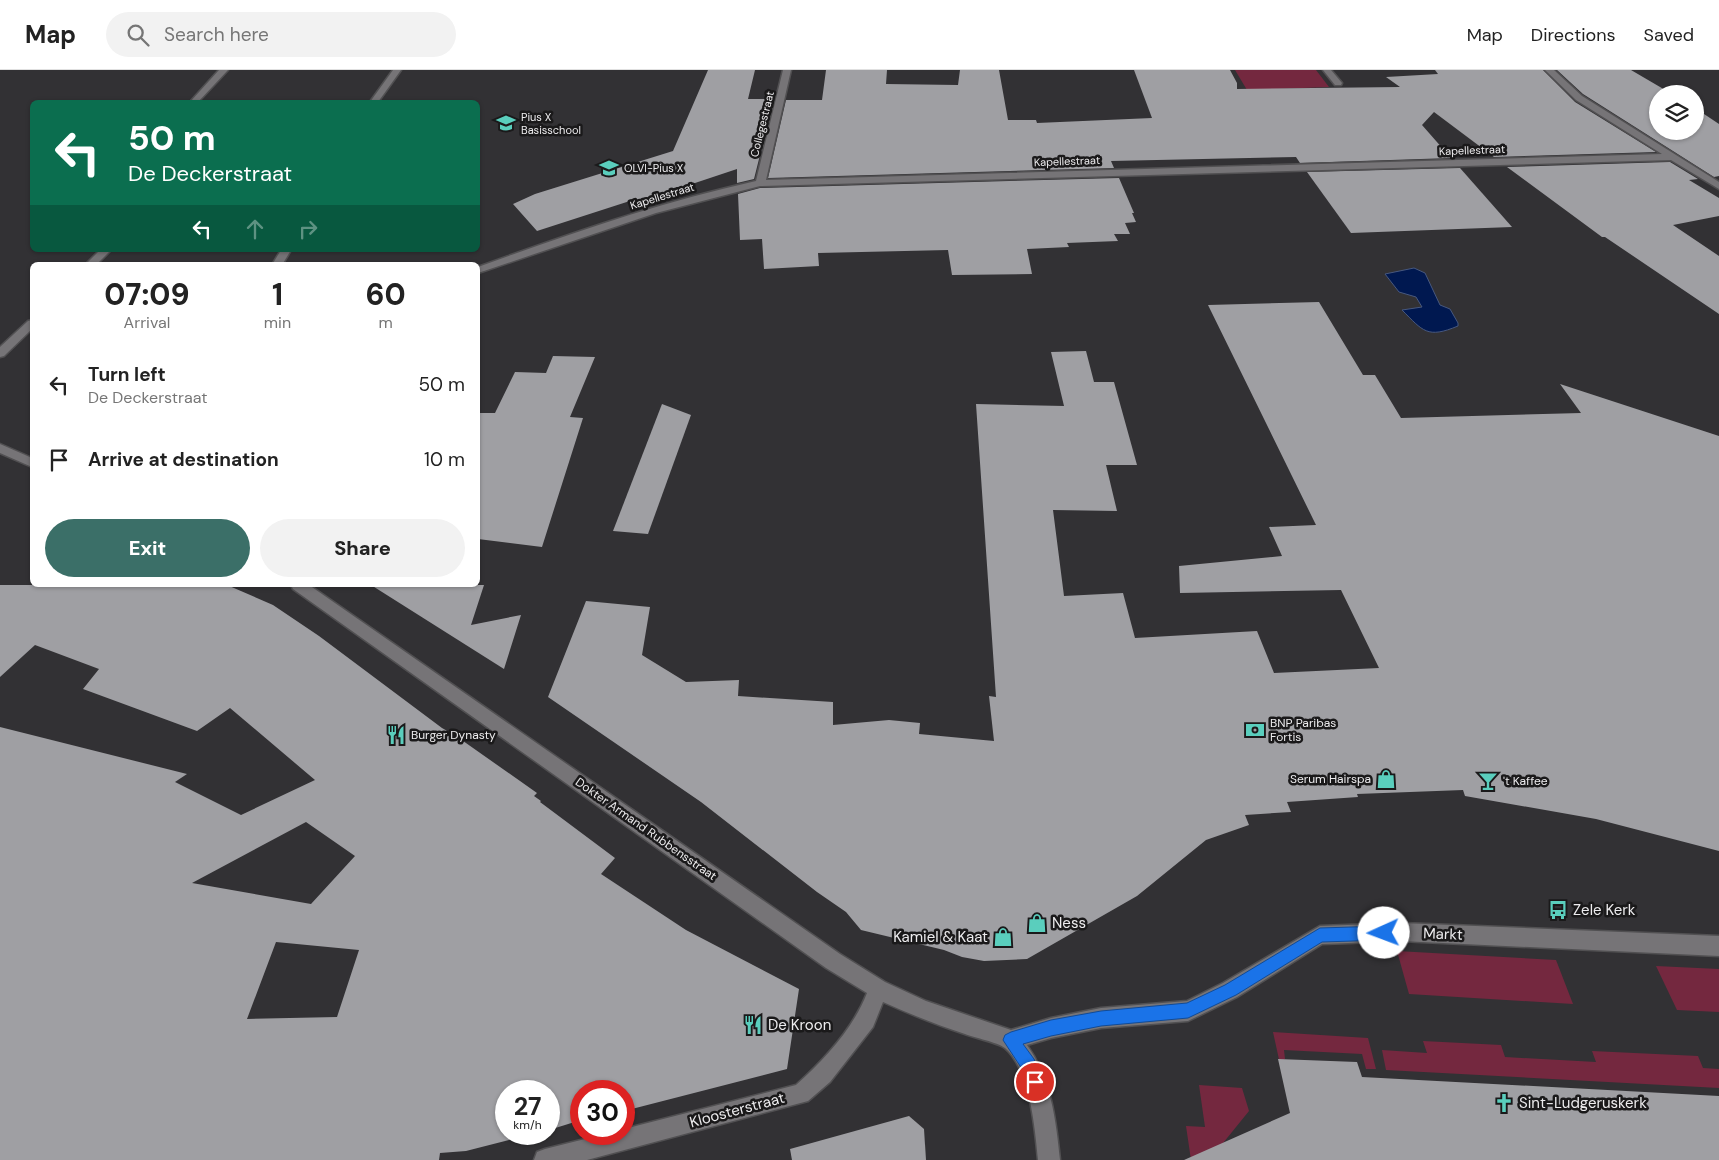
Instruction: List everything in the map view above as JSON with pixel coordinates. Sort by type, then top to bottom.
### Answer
[{"type":"street","points":[[196,100],[224,70]]},
{"type":"street","points":[[375,100],[396,70]]},
{"type":"street","name":"Collegestraat","points":[[760,183],[787,70]]},
{"type":"street","points":[[1327,70],[1338,83]]},
{"type":"street","points":[[1549,70],[1578,98],[1719,186]]},
{"type":"street","name":"Kapellestraat","points":[[480,269],[608,225],[722,191],[760,183],[1671,157]]},
{"type":"street","points":[[93,262],[104,252]]},
{"type":"street","points":[[0,353],[30,325]]},
{"type":"street","points":[[0,448],[30,462]]},
{"type":"street","name":"Dokter Armand Rubbensstraat","points":[[301,587],[833,961],[878,989],[923,1010],[1011,1040]]},
{"type":"street","name":"Markt","points":[[1011,1040],[1051,1028],[1101,1018],[1188,1011],[1230,990],[1320,935],[1410,932],[1719,946]]},
{"type":"street","name":"Kloosterstraat","points":[[545,1160],[801,1094],[823,1075],[866,1020],[878,989]]},
{"type":"street","points":[[1011,1040],[1028,1064],[1041,1099],[1047,1129],[1049,1160]]},
{"type":"shaded area","points":[[1235,70],[1316,70],[1329,87],[1247,90]]},
{"type":"shaded area","points":[[1414,268],[1425,273],[1440,305],[1450,309],[1458,326],[1439,332],[1426,331],[1402,310],[1422,307],[1416,297],[1399,292],[1385,274]]},
{"type":"shaded area","points":[[1397,951],[1556,960],[1573,1004],[1409,994]]},
{"type":"shaded area","points":[[1656,966],[1719,969],[1719,1012],[1677,1010]]},
{"type":"shaded area","points":[[1273,1032],[1368,1038],[1376,1069],[1366,1069],[1362,1054],[1284,1050],[1285,1059],[1280,1061],[1280,1064]]},
{"type":"shaded area","points":[[1423,1041],[1501,1045],[1505,1057],[1596,1062],[1592,1051],[1698,1056],[1703,1068],[1719,1069],[1719,1088],[1386,1070],[1382,1050],[1427,1053]]},
{"type":"shaded area","points":[[1199,1085],[1242,1088],[1249,1111],[1219,1148],[1191,1160],[1186,1126],[1205,1127]]},
{"type":"building","points":[[708,70],[755,70],[748,99],[774,99],[754,179],[737,183],[737,169],[635,203],[636,199],[537,231],[513,204],[535,194],[673,151]]},
{"type":"building","points":[[826,70],[887,70],[886,84],[958,85],[960,70],[999,70],[1008,120],[1036,120],[1037,123],[1152,118],[1134,70],[1230,70],[1237,83],[1237,89],[1400,87],[1386,77],[1438,74],[1435,70],[1543,70],[1575,102],[1656,152],[1494,157],[1434,112],[1422,125],[1451,158],[1300,163],[1296,157],[1111,161],[1114,168],[768,178],[786,100],[822,100]]},
{"type":"building","points":[[1557,70],[1631,70],[1657,85],[1649,85],[1649,136],[1583,94]]},
{"type":"building","points":[[1704,114],[1719,124],[1719,176],[1714,177],[1656,140],[1704,140]]},
{"type":"building","points":[[1670,162],[1698,179],[1689,180],[1719,198],[1719,216],[1673,225],[1719,256],[1719,314],[1605,237],[1602,237],[1507,167]]},
{"type":"building","points":[[1460,168],[1512,227],[1351,233],[1307,172]]},
{"type":"building","points":[[1119,178],[1136,222],[1125,223],[1130,234],[1114,234],[1118,241],[1067,243],[1069,247],[1027,249],[1032,274],[952,275],[948,250],[818,253],[819,266],[764,269],[762,239],[740,240],[738,194],[760,188]]},
{"type":"building","points":[[1319,302],[1363,375],[1375,375],[1401,418],[1581,413],[1560,384],[1719,436],[1719,851],[1596,819],[1465,796],[1463,790],[1357,794],[1358,797],[1287,802],[1291,812],[1245,815],[1249,825],[1206,840],[1137,896],[1027,959],[984,961],[861,930],[846,912],[817,892],[701,802],[548,697],[586,601],[650,607],[642,655],[686,682],[739,680],[738,696],[833,702],[833,725],[889,720],[920,723],[919,734],[994,741],[989,696],[996,697],[976,404],[1064,406],[1051,352],[1086,351],[1094,382],[1114,382],[1137,465],[1106,465],[1117,511],[1053,510],[1064,596],[1123,593],[1135,638],[1257,631],[1274,673],[1379,668],[1341,590],[1180,593],[1179,566],[1282,556],[1269,527],[1316,525],[1208,305]]},
{"type":"building","points":[[553,356],[595,357],[570,417],[583,418],[542,547],[480,539],[480,413],[495,413],[515,372],[546,373]]},
{"type":"building","points":[[662,404],[691,415],[648,534],[613,531]]},
{"type":"building","points":[[0,585],[30,585],[30,587],[232,587],[273,605],[319,636],[442,728],[537,793],[534,796],[540,802],[615,858],[601,874],[686,930],[799,989],[787,1069],[635,1108],[635,1080],[570,1080],[570,1123],[560,1127],[560,1080],[495,1080],[495,1144],[466,1151],[440,1153],[439,1160],[0,1160],[0,727],[187,774],[175,782],[241,815],[315,780],[230,708],[197,731],[83,689],[99,669],[35,645],[0,677]],"holes":[[[306,822],[355,856],[311,904],[192,883]],[[276,942],[359,950],[337,1017],[247,1019]]]},
{"type":"building","points":[[480,585],[484,585],[471,625],[521,615],[504,669],[374,587],[480,587]]},
{"type":"building","name":"Sint-Ludgeruskerk","points":[[1278,1059],[1357,1062],[1362,1077],[1719,1096],[1719,1160],[1184,1160],[1290,1113]]},
{"type":"building","points":[[909,1116],[924,1129],[926,1160],[792,1160],[790,1149]]},
{"type":"place","name":"Pius X Basisschool","points":[[506,123]]},
{"type":"place","name":"OLVI-Pius X","points":[[609,168]]},
{"type":"place","name":"BNP Paribas Fortis","points":[[1255,730]]},
{"type":"place","name":"Burger Dynasty","points":[[396,735]]},
{"type":"place","name":"Serum Hairspa","points":[[1386,779]]},
{"type":"place","name":"'t Kaffee","points":[[1488,781]]},
{"type":"place","name":"Zele Kerk","points":[[1558,910]]},
{"type":"place","name":"Ness","points":[[1037,923]]},
{"type":"place","name":"Kamiel & Kaat","points":[[1003,937]]},
{"type":"place","name":"De Kroon","points":[[753,1025]]},
{"type":"place","name":"Sint-Ludgeruskerk","points":[[1504,1103]]},
{"type":"route","points":[[1035,1082],[1028,1064],[1011,1040],[1051,1028],[1101,1018],[1188,1011],[1230,990],[1320,935],[1384,933]]}]
